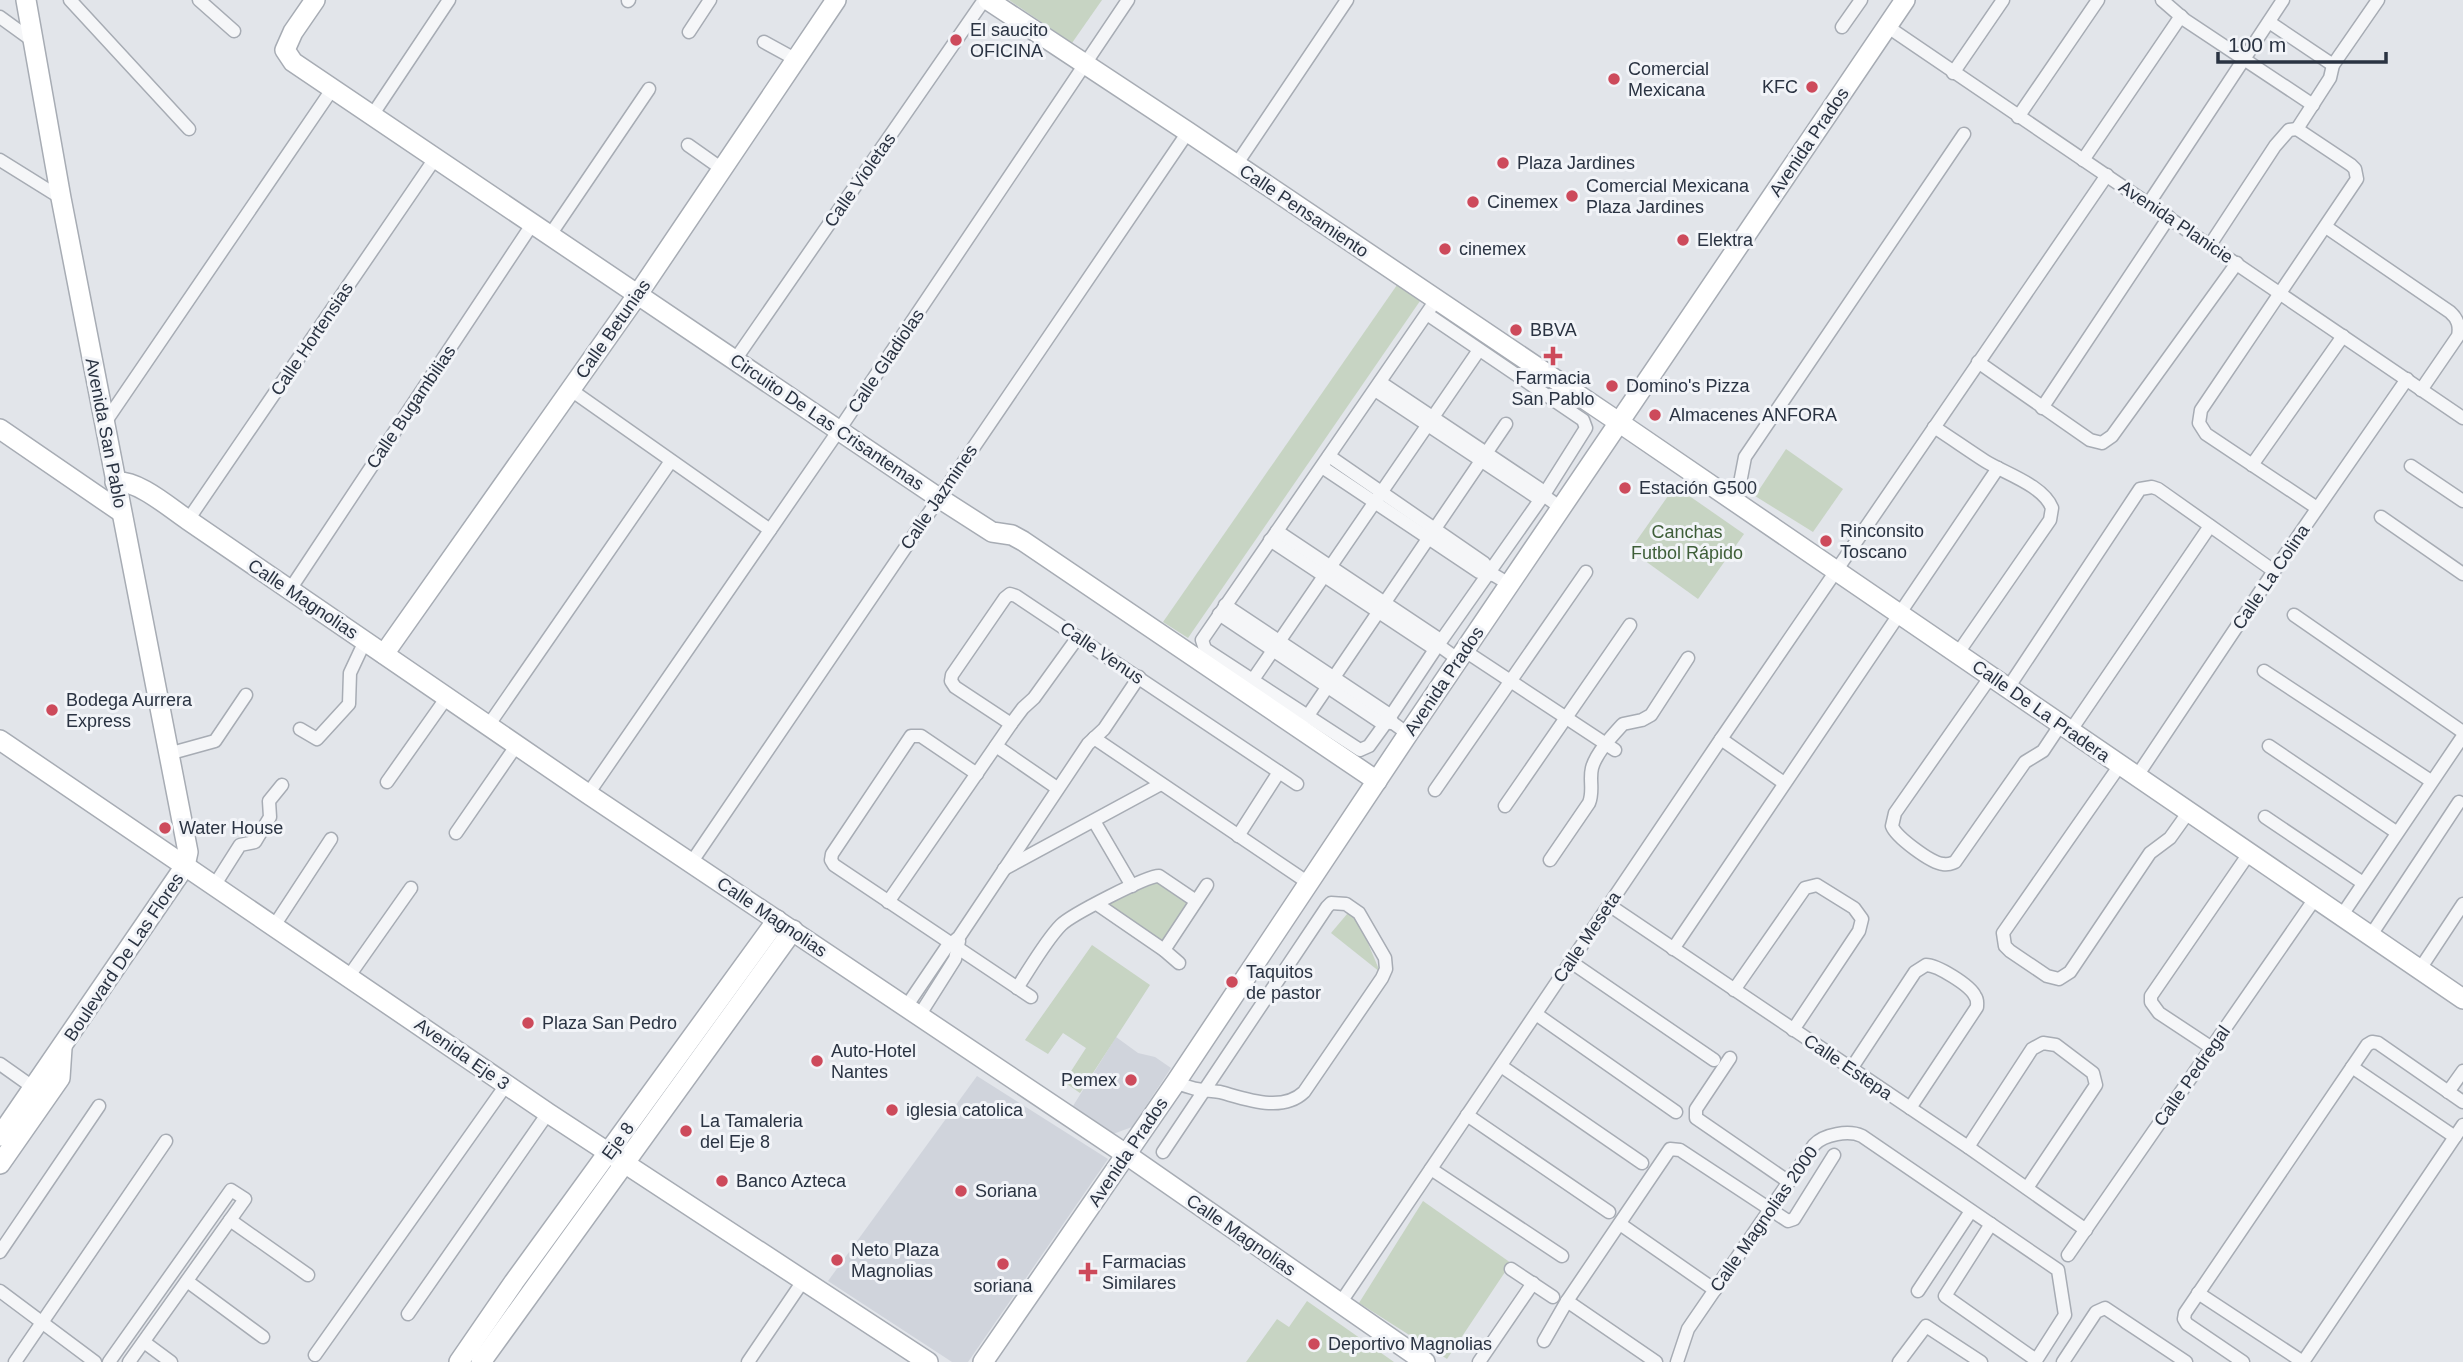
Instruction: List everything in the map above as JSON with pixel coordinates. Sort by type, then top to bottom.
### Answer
[{"type":"main road","name":"Avenida San Pablo","points":[[26,0],[61,198],[188,852],[185,866]]},
{"type":"main road","name":"Circuito De Las Crisantemas","points":[[315,0],[293,32],[285,50],[293,62],[939,498],[992,532],[1023,541],[1377,781]]},
{"type":"main road","name":"Calle Betunias","points":[[384,654],[638,294],[836,0]]},
{"type":"main road","name":"Calle Pensamiento","points":[[986,0],[1087,64],[1236,165],[1431,307],[1620,423]]},
{"type":"main road","name":"Avenida Prados","points":[[983,1362],[1177,1082],[1377,781],[1394,724],[1462,655],[1495,576],[1548,499],[1620,423],[1905,0]]},
{"type":"main road","name":"Calle De La Pradera","points":[[1620,423],[2463,999]]},
{"type":"main road","points":[[0,429],[121,512]]},
{"type":"main road","name":"Calle Magnolias","points":[[115,482],[123,481],[135,485],[188,520],[516,746],[1126,1155],[1425,1362]]},
{"type":"main road","name":"Avenida Eje 3","points":[[0,740],[506,1085],[920,1360]]},
{"type":"main road","name":"Boulevard De Las Flores","points":[[0,1136],[185,866]]},
{"type":"main road","name":"Eje 8","points":[[481,1362],[616,1157],[785,925]]},
{"type":"main road","name":"Boulevard De Las Flores","points":[[0,1164],[60,1078],[62,1048]]},
{"type":"main road","name":"Eje 8","points":[[459,1362],[514,1282],[616,1157]]},
{"type":"street","points":[[70,0],[189,130]]},
{"type":"street","points":[[199,0],[234,31]]},
{"type":"street","points":[[373,114],[449,0]]},
{"type":"street","points":[[689,32],[710,0]]},
{"type":"street","name":"Calle Violetas","points":[[735,360],[986,0]]},
{"type":"street","name":"Calle Gladiolas","points":[[588,794],[839,430],[1129,0]]},
{"type":"street","points":[[1236,165],[1346,0]]},
{"type":"street","points":[[1842,27],[1861,0]]},
{"type":"street","points":[[1953,73],[2003,0]]},
{"type":"street","points":[[2018,117],[2098,0]]},
{"type":"street","points":[[2162,0],[2243,60],[2313,105]]},
{"type":"street","points":[[2148,203],[2283,0]]},
{"type":"street","points":[[2297,129],[2330,78],[2333,65],[2378,0]]},
{"type":"street","points":[[2083,160],[2181,16]]},
{"type":"street","points":[[0,17],[33,41]]},
{"type":"street","points":[[2269,22],[2333,65]]},
{"type":"street","name":"Avenida Planicie","points":[[1888,27],[2463,418]]},
{"type":"street","points":[[764,42],[795,59]]},
{"type":"street","points":[[104,424],[333,88]]},
{"type":"street","points":[[550,235],[649,89]]},
{"type":"street","points":[[2210,245],[2289,130],[2297,129],[2351,165],[2357,174],[2355,184],[2201,410],[2199,423],[2206,434],[2317,508]]},
{"type":"street","name":"Calle Jazmines","points":[[691,863],[1188,132]]},
{"type":"street","points":[[1730,499],[1740,483],[1745,457],[1964,134]]},
{"type":"street","points":[[688,145],[722,169]]},
{"type":"street","name":"Calle Hortensias","points":[[188,520],[436,157]]},
{"type":"street","points":[[0,159],[61,198]]},
{"type":"street","name":"Calle Meseta","points":[[1339,1304],[2107,175]]},
{"type":"street","points":[[2042,408],[2169,217]]},
{"type":"street","name":"Calle Bugambilias","points":[[289,590],[533,223]]},
{"type":"street","points":[[2326,227],[2450,312],[2457,320],[2461,330],[2421,390]]},
{"type":"street","points":[[1978,362],[2090,440],[2102,443],[2112,436],[2237,263]]},
{"type":"street","points":[[1326,462],[1495,576],[1439,645],[1394,724],[1369,747],[1360,750],[1252,681],[1203,646],[1203,637],[1431,307],[1479,350],[1585,422],[1585,432],[1548,499],[1377,386]]},
{"type":"street","points":[[2252,465],[2343,336]]},
{"type":"street","points":[[1252,681],[1479,350]]},
{"type":"street","name":"Calle La Colina","points":[[2137,776],[2407,379]]},
{"type":"street","points":[[570,390],[770,530]]},
{"type":"street","points":[[1307,717],[1506,424]]},
{"type":"street","points":[[1934,427],[1987,463],[2045,497],[2052,508],[2050,520],[1958,653]]},
{"type":"street","points":[[488,726],[671,461]]},
{"type":"street","points":[[2411,466],[2463,501]]},
{"type":"street","points":[[1673,949],[1998,468]]},
{"type":"street","points":[[2008,688],[2135,494],[2146,487],[2158,489],[2203,518],[2210,526],[2274,571]]},
{"type":"street","points":[[2381,517],[2463,574]]},
{"type":"street","points":[[1991,676],[1892,819],[1895,832],[1942,864],[1955,862],[2025,762],[2043,751],[2066,727],[2210,526]]},
{"type":"street","points":[[1274,535],[1439,645],[1511,681],[1611,748]]},
{"type":"street","points":[[1435,790],[1586,572]]},
{"type":"street","name":"Calle Venus","points":[[1011,724],[955,687],[951,681],[952,675],[1010,594],[1297,784]]},
{"type":"street","points":[[1222,609],[1394,724]]},
{"type":"street","points":[[2294,615],[2463,734],[2342,915]]},
{"type":"street","points":[[1505,806],[1630,625]]},
{"type":"street","points":[[888,902],[1011,724],[1034,698],[1078,637]]},
{"type":"street","points":[[300,729],[317,739],[349,704],[350,673],[365,641]]},
{"type":"street","points":[[1550,860],[1589,803],[1592,793],[1592,769],[1611,748],[1623,724],[1651,716],[1688,657]]},
{"type":"street","points":[[2264,671],[2431,781]]},
{"type":"street","points":[[913,1012],[1057,788],[1094,738],[1108,725],[1139,677]]},
{"type":"street","points":[[168,754],[215,741],[246,695]]},
{"type":"street","points":[[387,782],[447,697]]},
{"type":"street","points":[[977,774],[921,736],[914,735],[831,856],[834,865],[956,943],[1031,997]]},
{"type":"street","points":[[1094,738],[1310,884]]},
{"type":"street","points":[[1721,739],[1784,783]]},
{"type":"street","points":[[456,834],[516,746]]},
{"type":"street","points":[[996,746],[1057,788]]},
{"type":"street","points":[[2269,746],[2396,832]]},
{"type":"street","points":[[2120,765],[2005,927],[2003,940],[2010,951],[2047,976],[2059,979],[2070,972],[2150,853],[2170,838],[2190,810]]},
{"type":"street","points":[[1238,836],[1279,772]]},
{"type":"street","points":[[1002,870],[1161,784]]},
{"type":"street","points":[[214,886],[240,845],[255,842],[270,817],[269,801],[282,785]]},
{"type":"street","points":[[2371,935],[2459,802]]},
{"type":"street","points":[[2265,817],[2363,883]]},
{"type":"street","points":[[1094,821],[1132,886]]},
{"type":"street","points":[[274,926],[331,839]]},
{"type":"street","points":[[2212,1048],[2159,1013],[2151,1002],[2151,996],[2250,852]]},
{"type":"street","points":[[1017,988],[1060,926],[1132,886],[1157,875],[1196,901]]},
{"type":"street","points":[[1164,950],[1207,885]]},
{"type":"street","points":[[1734,990],[1805,888],[1818,885],[1854,908],[1861,919],[1859,931],[1793,1030]]},
{"type":"street","points":[[349,976],[411,888]]},
{"type":"street","name":"Calle Pedregal","points":[[2068,1255],[2316,897]]},
{"type":"street","points":[[1163,1152],[1205,1091],[1327,907],[1336,902],[1356,909],[1385,958],[1386,969],[1304,1092],[1295,1099],[1271,1103],[1220,1092],[1205,1091],[1190,1089],[1177,1082]]},
{"type":"street","points":[[1097,904],[1179,963]]},
{"type":"street","points":[[2420,969],[2463,904]]},
{"type":"street","name":"Calle Estepa","points":[[1609,905],[1968,1147],[2085,1230]]},
{"type":"street","points":[[1572,962],[1714,1060]]},
{"type":"street","points":[[1851,1069],[1915,972],[1926,965],[1938,968],[1970,990],[1977,1000],[1977,1007],[1910,1108]]},
{"type":"street","points":[[1536,1014],[1676,1112]]},
{"type":"street","points":[[2243,1362],[2185,1322],[2185,1313],[2367,1045],[2375,1042],[2463,1102]]},
{"type":"street","points":[[1968,1147],[2032,1049],[2043,1043],[2050,1043],[2067,1053],[2093,1073],[2096,1085],[2027,1188]]},
{"type":"street","points":[[1730,1058],[1696,1109],[1695,1115],[1699,1121],[1789,1182]]},
{"type":"street","points":[[0,1064],[34,1088]]},
{"type":"street","points":[[1501,1066],[1642,1163]]},
{"type":"street","points":[[2352,1066],[2455,1137]]},
{"type":"street","points":[[2448,1092],[2463,1071]]},
{"type":"street","points":[[315,1355],[506,1085]]},
{"type":"street","points":[[0,1252],[99,1106]]},
{"type":"street","points":[[408,1314],[548,1113]]},
{"type":"street","points":[[1467,1115],[1609,1212]]},
{"type":"street","points":[[2198,1293],[2303,1362],[2463,1125]]},
{"type":"street","name":"Calle Magnolias 2000","points":[[1677,1362],[1688,1329],[1819,1140],[1856,1133],[2058,1270],[2065,1315],[2035,1361]]},
{"type":"street","points":[[15,1362],[166,1141]]},
{"type":"street","points":[[1544,1341],[1566,1301],[1668,1152],[1674,1148],[1787,1221],[1792,1221],[1834,1155]]},
{"type":"street","points":[[1432,1169],[1562,1256]]},
{"type":"street","points":[[109,1362],[231,1190],[244,1199],[129,1362]]},
{"type":"street","points":[[1918,1291],[1971,1211]]},
{"type":"street","points":[[230,1220],[308,1275]]},
{"type":"street","points":[[1620,1224],[1715,1290]]},
{"type":"street","points":[[1991,1224],[1945,1296],[2035,1361]]},
{"type":"street","points":[[1511,1269],[1553,1297]]},
{"type":"street","points":[[187,1281],[263,1337]]},
{"type":"street","points":[[748,1362],[803,1281]]},
{"type":"street","points":[[1479,1362],[1533,1283]]},
{"type":"street","points":[[0,1291],[95,1362]]},
{"type":"street","points":[[1566,1301],[1656,1362]]},
{"type":"street","points":[[2063,1362],[2096,1312],[2105,1308],[2186,1362]]},
{"type":"street","points":[[1899,1362],[1926,1325],[1981,1362]]},
{"type":"street","points":[[144,1342],[171,1362]]},
{"type":"shaded area","points":[[1116,1037],[1138,1053],[1155,1057],[1171,1068],[1132,1127],[1113,1134],[1073,1106]]},
{"type":"shaded area","points":[[977,1076],[1108,1159],[968,1362],[952,1362],[828,1281]]},
{"type":"green space","points":[[1009,0],[1102,0],[1072,43]]},
{"type":"green space","points":[[1397,285],[1420,301],[1188,638],[1163,622]]},
{"type":"green space","points":[[1786,449],[1843,489],[1813,532],[1755,496]]},
{"type":"green space","name":"Canchas Futbol Rápido","points":[[1675,486],[1744,534],[1698,599],[1630,550]]},
{"type":"green space","points":[[1156,869],[1196,896],[1164,948],[1098,910]]},
{"type":"green space","points":[[1353,907],[1380,972],[1331,933]]},
{"type":"green space","points":[[1092,945],[1150,985],[1080,1093],[1064,1082],[1086,1048],[1063,1033],[1048,1054],[1025,1040]]},
{"type":"green space","points":[[1423,1201],[1511,1263],[1447,1359],[1359,1303]]},
{"type":"green space","name":"Deportivo Magnolias","points":[[1307,1301],[1394,1362],[1246,1362],[1277,1319],[1289,1327]]},
{"type":"place","name":"El saucito OFICINA","points":[[956,40]]},
{"type":"place","name":"Comercial Mexicana","points":[[1614,79]]},
{"type":"place","name":"KFC","points":[[1812,87]]},
{"type":"place","name":"Plaza Jardines","points":[[1503,163]]},
{"type":"place","name":"Comercial Mexicana Plaza Jardines","points":[[1572,196]]},
{"type":"place","name":"Cinemex","points":[[1473,202]]},
{"type":"place","name":"Elektra","points":[[1683,240]]},
{"type":"place","name":"cinemex","points":[[1445,249]]},
{"type":"place","name":"BBVA","points":[[1516,330]]},
{"type":"place","name":"Farmacia San Pablo","points":[[1553,356]]},
{"type":"place","name":"Domino's Pizza","points":[[1612,386]]},
{"type":"place","name":"Almacenes ANFORA","points":[[1655,415]]},
{"type":"place","name":"Estación G500","points":[[1625,488]]},
{"type":"place","name":"Rinconsito Toscano","points":[[1826,541]]},
{"type":"place","name":"Bodega Aurrera Express","points":[[52,710]]},
{"type":"place","name":"Water House","points":[[165,828]]},
{"type":"place","name":"Taquitos de pastor","points":[[1232,982]]},
{"type":"place","name":"Plaza San Pedro","points":[[528,1023]]},
{"type":"place","name":"Auto-Hotel Nantes","points":[[817,1061]]},
{"type":"place","name":"Pemex","points":[[1131,1080]]},
{"type":"place","name":"iglesia catolica","points":[[892,1110]]},
{"type":"place","name":"La Tamaleria del Eje 8","points":[[686,1131]]},
{"type":"place","name":"Banco Azteca","points":[[722,1181]]},
{"type":"place","name":"Soriana","points":[[961,1191]]},
{"type":"place","name":"Neto Plaza Magnolias","points":[[837,1260]]},
{"type":"place","name":"soriana","points":[[1003,1264]]},
{"type":"place","name":"Farmacias Similares","points":[[1088,1272]]},
{"type":"place","name":"Deportivo Magnolias","points":[[1314,1344]]}]
